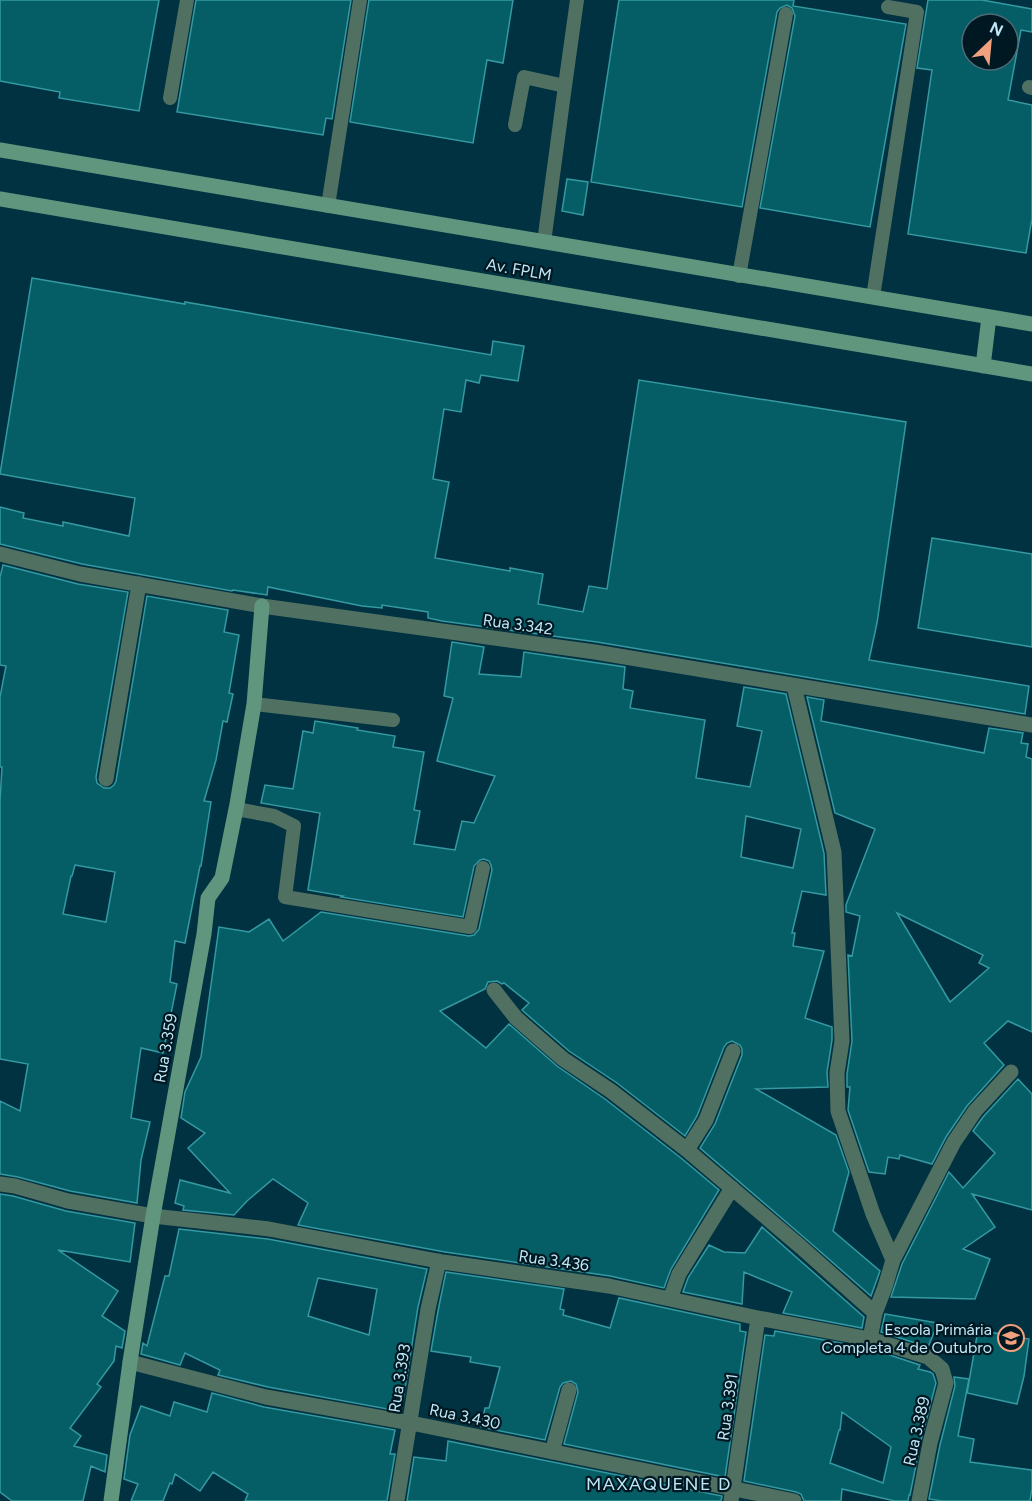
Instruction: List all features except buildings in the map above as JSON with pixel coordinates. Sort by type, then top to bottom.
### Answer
[{"type":"main road","name":"Av. FPLM","points":[[0,150],[1032,324]]},
{"type":"main road","name":"Av. FPLM","points":[[0,199],[1032,374]]},
{"type":"main road","points":[[983,366],[989,317]]},
{"type":"main road","name":"Rua 3.359","points":[[111,1501],[153,1216],[204,934],[208,898],[222,878],[254,704],[262,606]]},
{"type":"street","name":"Rua 3.342","points":[[0,554],[80,574],[262,606],[595,652],[1032,725]]},
{"type":"street","points":[[106,779],[140,584]]},
{"type":"street","points":[[794,686],[834,852],[842,1041],[837,1073],[838,1110],[873,1214],[893,1260]]},
{"type":"street","points":[[494,990],[516,1018],[563,1059],[610,1091],[687,1150],[801,1246],[875,1313]]},
{"type":"street","points":[[687,1150],[706,1120],[733,1051]]},
{"type":"street","points":[[870,1339],[875,1313],[893,1260],[954,1142],[975,1111],[1011,1071]]},
{"type":"street","name":"Rua 3.436","points":[[0,1184],[68,1201],[153,1216],[269,1229],[439,1261],[609,1286],[870,1339],[928,1357],[942,1370]]},
{"type":"street","points":[[670,1299],[679,1274],[732,1188]]},
{"type":"street","name":"Rua 3.393","points":[[398,1501],[428,1310],[439,1261]]},
{"type":"street","name":"Rua 3.391","points":[[733,1495],[758,1318]]},
{"type":"street","name":"Rua 3.430","points":[[130,1362],[266,1397],[411,1423],[552,1452],[733,1495],[794,1501]]},
{"type":"street","name":"Rua 3.389","points":[[919,1501],[930,1443],[946,1383],[942,1370]]},
{"type":"street","points":[[552,1452],[569,1390]]},
{"type":"lane","points":[[170,98],[186,0]]},
{"type":"lane","points":[[328,206],[360,0]]},
{"type":"lane","points":[[544,242],[577,0]]},
{"type":"lane","points":[[873,297],[916,12],[888,7]]},
{"type":"lane","points":[[739,276],[786,14]]},
{"type":"lane","points":[[515,125],[524,77],[565,86]]},
{"type":"lane","points":[[254,704],[393,720]]},
{"type":"lane","points":[[236,809],[274,816],[294,826],[285,897],[470,927],[483,868]]},
{"type":"place","name":"Escola Primária Completa 4 de Outubro","points":[[1011,1338]]},
{"type":"district","name":"MAXAQUENE D","points":[[659,1484]]}]
